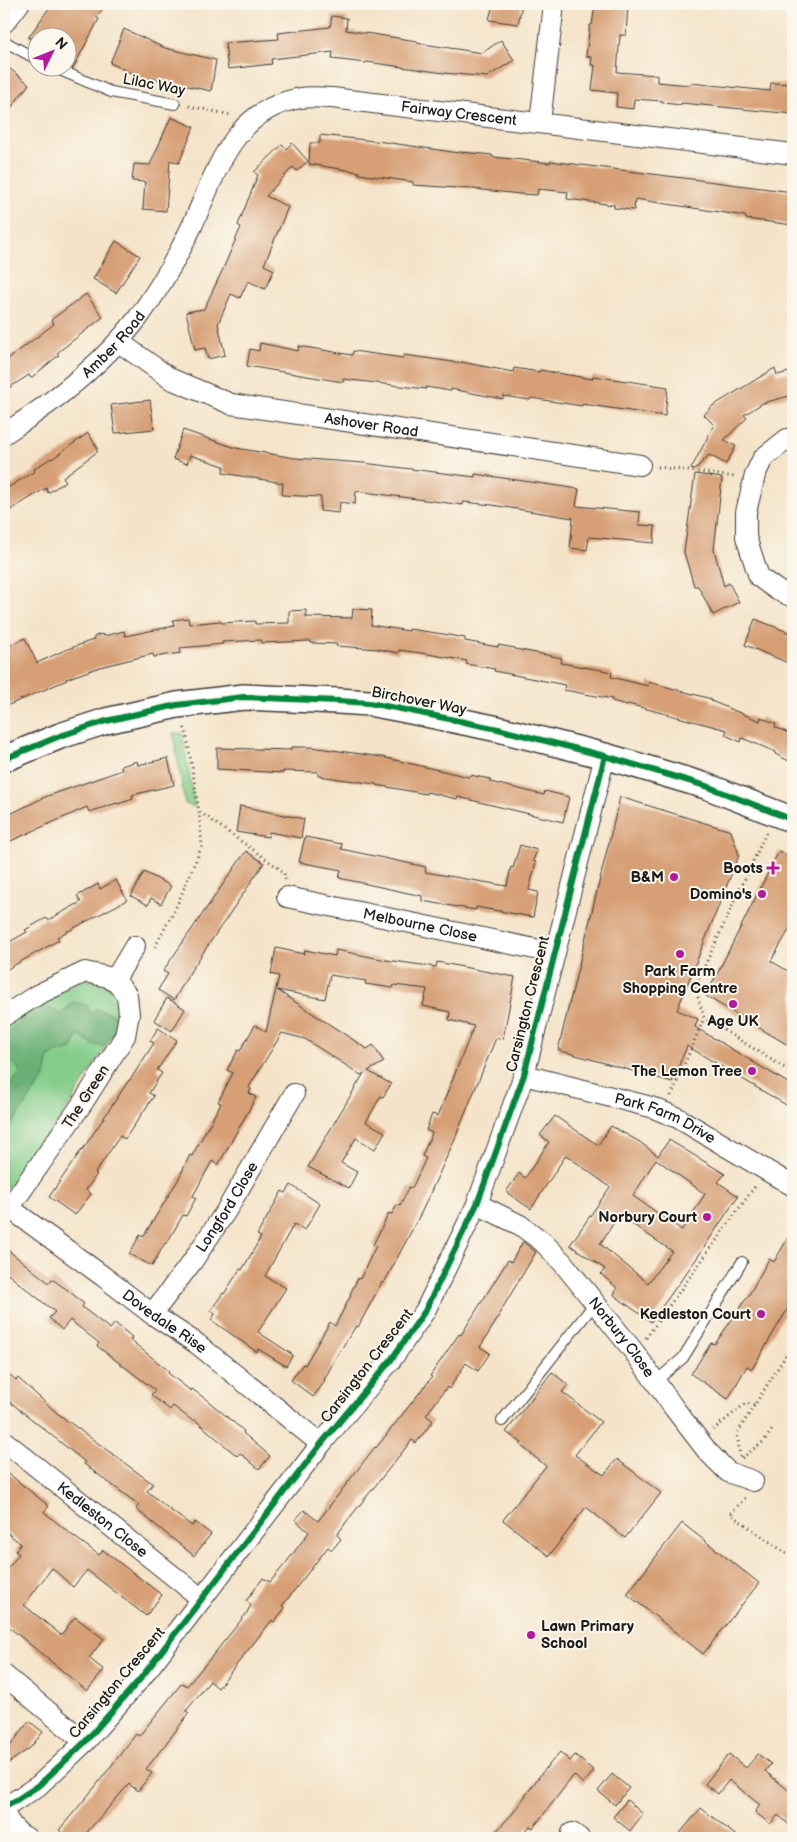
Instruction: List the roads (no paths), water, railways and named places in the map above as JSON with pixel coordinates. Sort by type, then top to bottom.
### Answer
[{"type":"street","points":[[4,23],[19,4]]},
{"type":"street","points":[[540,122],[554,4]]},
{"type":"street","name":"Fairway Crescent","points":[[192,225],[222,159],[235,136],[252,120],[279,103],[303,97],[332,98],[540,122],[793,154]]},
{"type":"street","name":"Amber Road","points":[[4,434],[70,388],[119,342],[155,294],[174,262],[192,225]]},
{"type":"street","name":"Ashover Road","points":[[119,342],[171,379],[231,404],[640,465]]},
{"type":"street","points":[[793,438],[787,439],[763,458],[754,479],[746,512],[746,537],[760,577],[777,590],[793,597]]},
{"type":"street","name":"Birchover Way","points":[[4,759],[60,736],[106,721],[177,705],[244,697],[369,703],[498,730],[605,756],[706,786],[785,816]]},
{"type":"street","name":"Carsington Crescent","points":[[4,1808],[38,1786],[85,1742],[141,1678],[322,1444],[391,1360],[425,1311],[478,1204],[524,1075],[605,756]]},
{"type":"street","name":"Melbourne Close","points":[[287,897],[554,953]]},
{"type":"street","points":[[4,1016],[37,995],[85,972],[102,975],[114,981],[143,949]]},
{"type":"street","name":"The Green","points":[[7,1206],[84,1101],[124,1036],[129,1014],[127,995],[114,981]]},
{"type":"street","name":"Park Farm Drive","points":[[524,1075],[651,1107],[664,1112],[678,1118],[793,1186]]},
{"type":"street","name":"Longford Close","points":[[152,1314],[192,1262],[226,1211],[294,1094]]},
{"type":"street","name":"Norbury Close","points":[[478,1204],[520,1225],[543,1242],[564,1263],[635,1353],[699,1441],[728,1472],[753,1481]]},
{"type":"street","name":"Dovedale Rise","points":[[7,1206],[152,1314],[196,1343],[322,1444]]},
{"type":"street","name":"Kedleston Close","points":[[4,1441],[202,1599]]},
{"type":"street","points":[[4,1675],[85,1742]]},
{"type":"street","points":[[4,1813],[10,1825],[19,1834],[27,1838]]},
{"type":"lane","points":[[4,41],[28,54]]},
{"type":"lane","name":"Lilac Way","points":[[78,78],[111,92],[175,104]]},
{"type":"lane","points":[[655,1382],[683,1358],[742,1262]]},
{"type":"lane","points":[[502,1420],[595,1302]]},
{"type":"place","name":"Boots","points":[[773,868]]},
{"type":"place","name":"B&M","points":[[674,877]]},
{"type":"place","name":"Domino's","points":[[762,894]]},
{"type":"place","name":"Park Farm Shopping Centre","points":[[680,954]]},
{"type":"place","name":"Age UK","points":[[733,1004]]},
{"type":"place","name":"The Lemon Tree","points":[[752,1071]]},
{"type":"place","name":"Norbury Court","points":[[707,1217]]},
{"type":"place","name":"Kedleston Court","points":[[761,1314]]},
{"type":"place","name":"Lawn Primary School","points":[[531,1635]]}]
